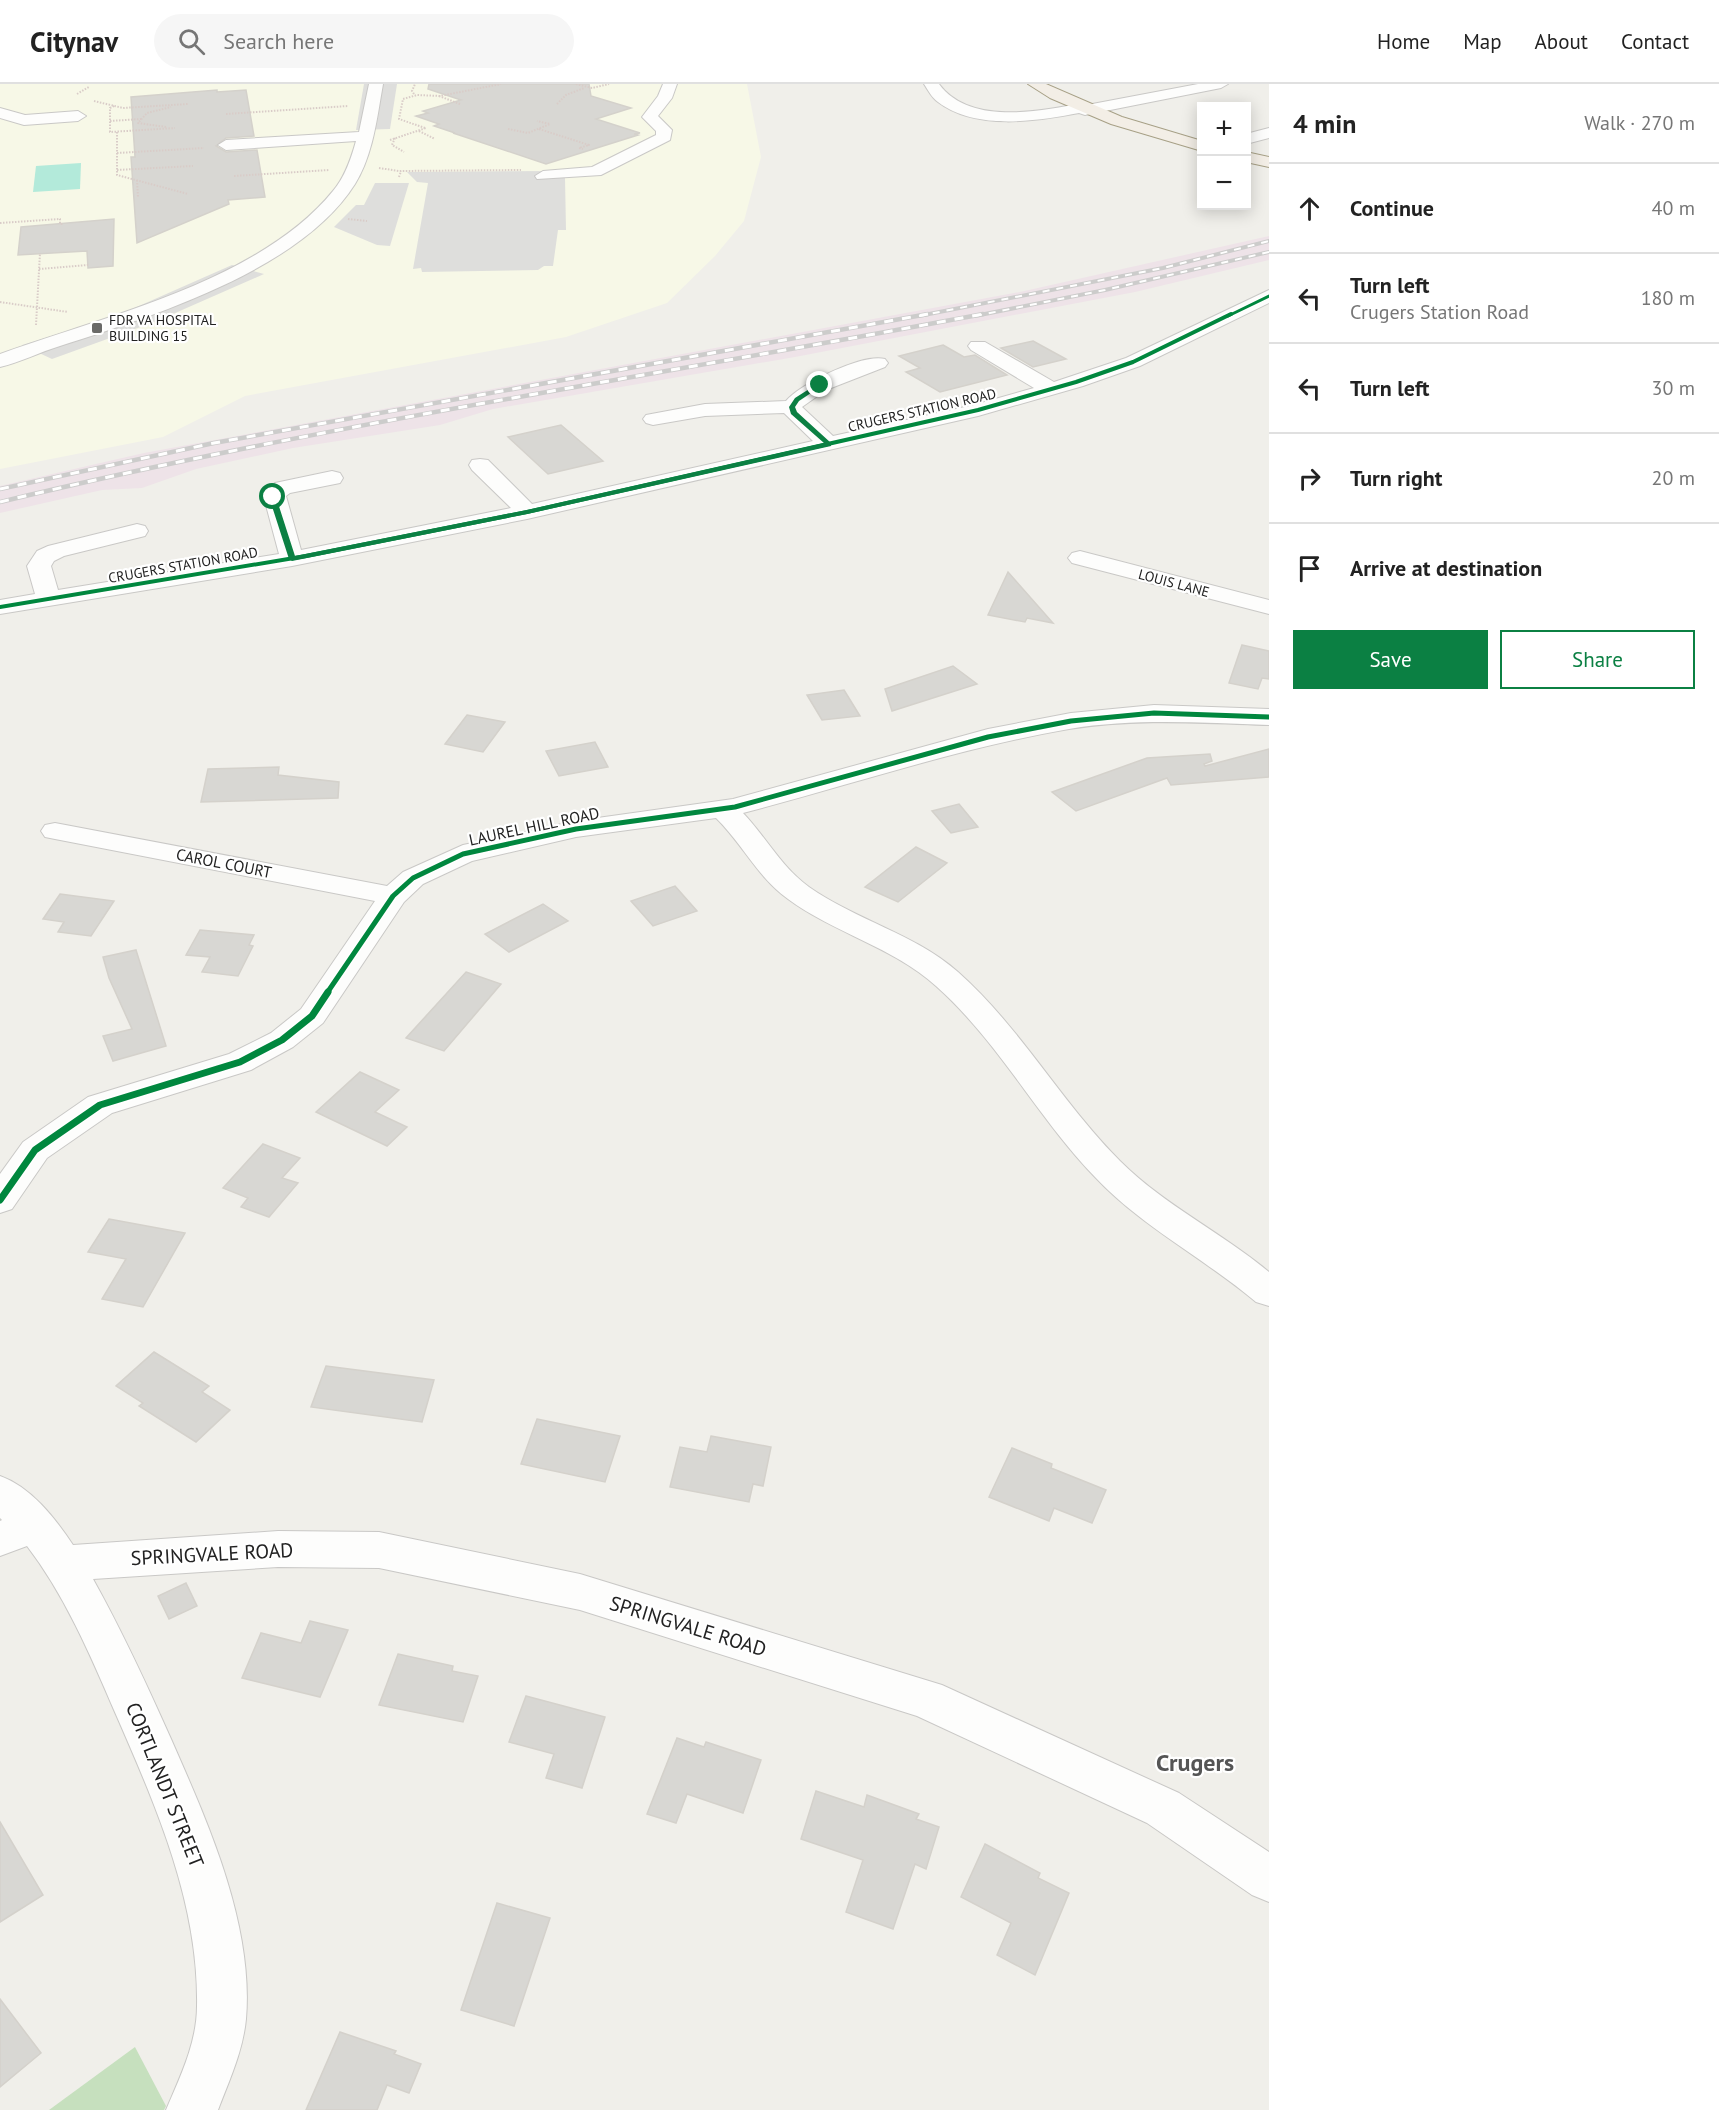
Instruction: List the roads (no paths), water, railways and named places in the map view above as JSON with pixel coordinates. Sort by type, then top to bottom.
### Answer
[{"type":"main road","points":[[1035,84],[1084,109],[1140,129],[1197,145]]},
{"type":"main road","points":[[1251,158],[1269,162]]},
{"type":"street","points":[[0,360],[98,328],[192,292],[263,256],[299,233],[326,211],[340,194],[361,154],[376,84]]},
{"type":"street","points":[[537,173],[595,172],[664,137],[664,130],[650,117],[664,100],[670,88],[669,84]]},
{"type":"street","points":[[931,84],[936,95],[944,102],[982,113],[1036,116],[1221,84]]},
{"type":"street","points":[[0,113],[24,120],[78,116]]},
{"type":"street","points":[[1251,138],[1269,133]]},
{"type":"street","points":[[226,145],[365,136]]},
{"type":"street","name":"CRUGERS STATION ROAD","points":[[0,607],[292,559],[527,512],[978,410],[1133,362],[1269,296]]},
{"type":"street","points":[[978,346],[1051,389]]},
{"type":"street","points":[[0,353],[30,349]]},
{"type":"street","points":[[792,407],[797,399],[820,385],[878,363]]},
{"type":"street","points":[[653,419],[705,411],[792,407]]},
{"type":"street","points":[[792,407],[794,413],[829,444]]},
{"type":"street","points":[[480,465],[527,512]]},
{"type":"street","points":[[292,559],[274,494],[283,488],[332,477]]},
{"type":"street","points":[[49,599],[39,566],[45,556],[56,551],[137,531]]},
{"type":"street","name":"LOUIS LANE","points":[[1080,558],[1269,608]]},
{"type":"street","name":"LAUREL HILL ROAD","points":[[0,1200],[35,1150],[99,1105],[240,1062],[282,1040],[312,1016],[393,896],[412,878],[463,854],[576,829],[722,809],[988,737],[1071,721],[1154,713],[1269,717]]},
{"type":"street","points":[[722,809],[746,833],[770,865],[798,893],[919,958],[961,991],[1000,1033],[1107,1169],[1169,1221],[1220,1252],[1269,1292]]},
{"type":"street","name":"CAROL COURT","points":[[56,831],[393,896]]},
{"type":"street","name":"CORTLANDT STREET","points":[[0,1493],[17,1532],[46,1540],[110,1650],[182,1816],[210,1902],[220,1976],[221,2029],[213,2057],[192,2110]]},
{"type":"street","name":"SPRINGVALE ROAD","points":[[61,1564],[278,1549],[379,1550],[580,1592],[926,1700],[1163,1808],[1269,1879]]},
{"type":"railway","points":[[919,316],[1163,268],[1269,241]]},
{"type":"railway","points":[[975,316],[1105,290],[1269,252]]},
{"type":"railway","points":[[0,489],[214,443],[928,314]]},
{"type":"railway","points":[[0,502],[245,448],[983,314]]},
{"type":"place","name":"FDR VA HOSPITAL BUILDING 15","points":[[97,328]]},
{"type":"district","name":"Crugers","points":[[1195,1763]]}]
